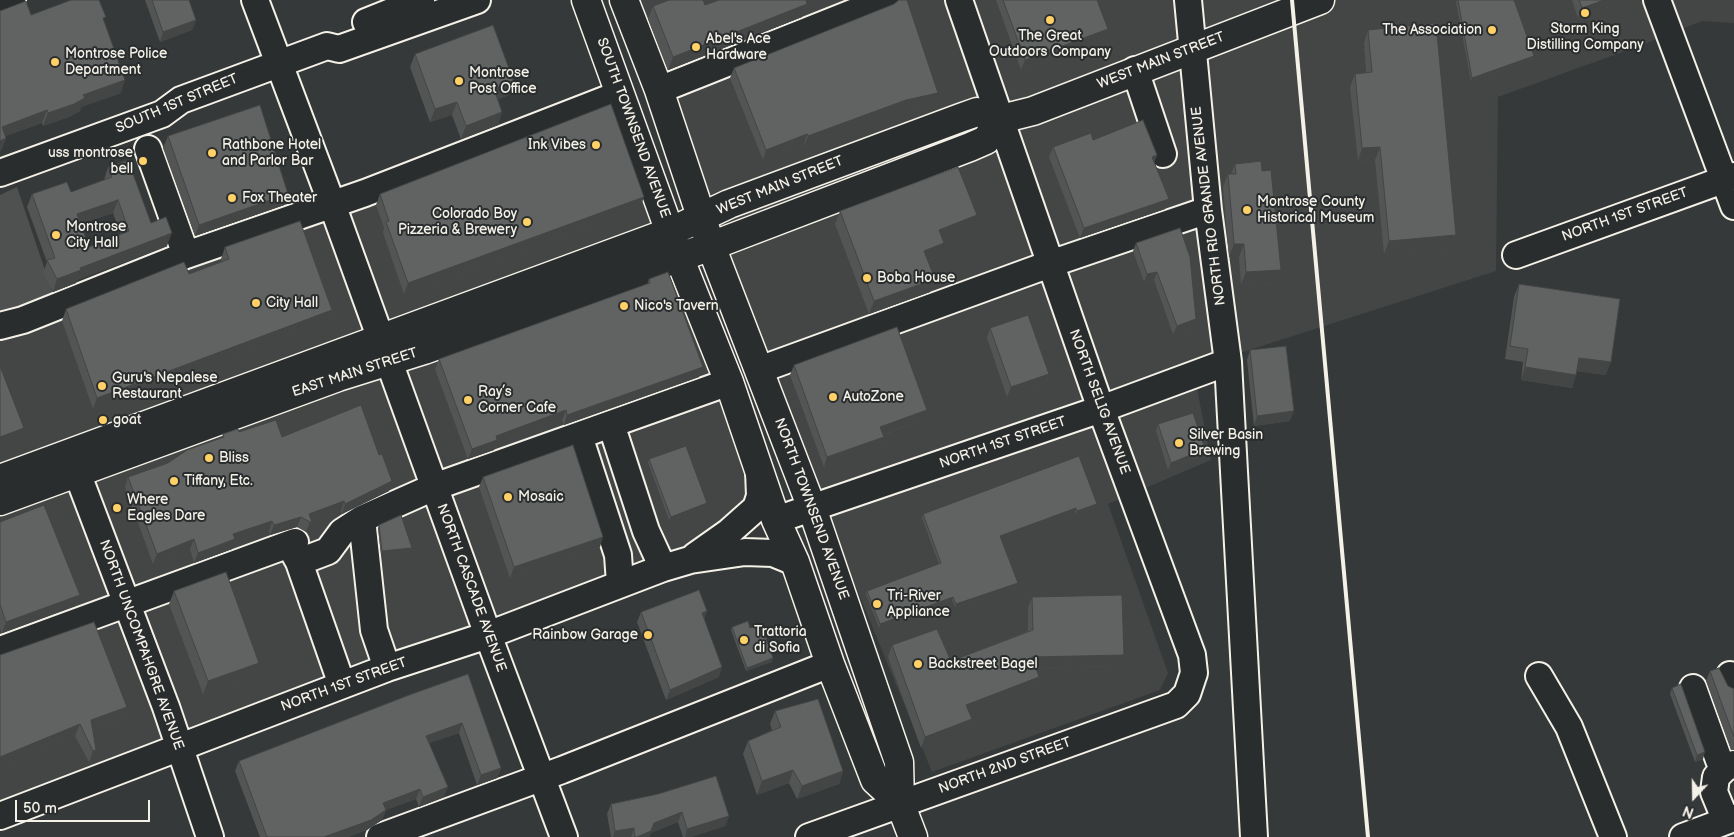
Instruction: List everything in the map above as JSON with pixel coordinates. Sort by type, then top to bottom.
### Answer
[{"type":"main road","name":"SOUTH TOWNSEND AVENUE","points":[[586,0],[675,244]]},
{"type":"main road","points":[[624,0],[659,90],[702,219]]},
{"type":"main road","name":"WEST MAIN STREET","points":[[702,219],[729,204],[978,112],[1001,119],[1032,111],[1320,0]]},
{"type":"main road","points":[[711,246],[986,140],[1001,119]]},
{"type":"main road","name":"EAST MAIN STREET","points":[[0,501],[73,464],[675,244],[702,219]]},
{"type":"main road","name":"NORTH TOWNSEND AVENUE","points":[[702,219],[812,508],[899,762],[900,803],[913,837]]},
{"type":"main road","name":"EAST MAIN STREET","points":[[675,244],[711,246]]},
{"type":"main road","name":"NORTH TOWNSEND AVENUE","points":[[675,244],[729,382],[776,520],[795,562],[830,664],[875,780],[900,803]]},
{"type":"main road","name":"EAST MAIN STREET","points":[[0,479],[73,464]]},
{"type":"street","points":[[0,4],[12,0]]},
{"type":"street","name":"NORTH CASCADE AVENUE","points":[[255,0],[332,204],[488,635],[564,837]]},
{"type":"street","name":"SOUTH 1ST STREET","points":[[327,46],[333,36],[421,0]]},
{"type":"street","name":"SOUTH 1ST STREET","points":[[0,173],[162,114],[182,100],[327,46],[339,49],[477,0]]},
{"type":"street","points":[[659,90],[885,0]]},
{"type":"street","name":"NORTH SELIG AVENUE","points":[[959,0],[1101,409],[1192,655],[1194,673],[1192,684]]},
{"type":"street","name":"NORTH RIO GRANDE AVENUE","points":[[1188,0],[1194,49],[1175,152],[1208,210],[1228,362],[1251,836]]},
{"type":"street","points":[[1658,0],[1730,178],[1734,206]]},
{"type":"street","points":[[1135,70],[1148,111],[1166,114],[1175,152]]},
{"type":"street","points":[[0,326],[23,320],[186,255],[359,195],[620,94]]},
{"type":"street","points":[[148,149],[186,255]]},
{"type":"street","name":"NORTH 1ST STREET","points":[[1516,255],[1730,178]]},
{"type":"street","points":[[760,372],[770,366],[1050,264],[1208,210]]},
{"type":"street","name":"NORTH 1ST STREET","points":[[776,520],[1101,409],[1228,362]]},
{"type":"street","points":[[0,650],[126,604],[295,549],[328,552],[342,532],[362,518],[434,487],[729,382]]},
{"type":"street","points":[[610,424],[646,531],[663,568]]},
{"type":"street","points":[[579,436],[618,555],[620,583]]},
{"type":"street","name":"NORTH UNCOMPAHGRE AVENUE","points":[[73,464],[166,707],[210,837]]},
{"type":"street","name":"NORTH 1ST STREET","points":[[690,560],[729,532],[756,508],[760,496],[759,471]]},
{"type":"street","points":[[362,518],[374,630],[387,668]]},
{"type":"street","points":[[295,549],[342,685]]},
{"type":"street","name":"NORTH 1ST STREET","points":[[0,816],[387,668],[488,635],[663,568],[690,560],[745,552],[772,553],[795,562]]},
{"type":"street","points":[[380,837],[542,777],[830,664]]},
{"type":"street","points":[[1539,676],[1569,727],[1613,837]]},
{"type":"street","name":"NORTH 2ND STREET","points":[[819,836],[900,803],[1176,705],[1187,694],[1192,684]]},
{"type":"street","points":[[1683,837],[1730,820],[1714,792],[1716,777],[1729,766],[1719,760],[1693,688]]},
{"type":"shaded area","points":[[623,0],[1734,0],[1734,23],[1702,21],[1642,45],[1498,97],[1496,271],[1193,368],[1211,460],[1108,504],[1168,673],[1160,690],[932,772],[815,487]]},
{"type":"shaded area","points":[[620,94],[776,520],[0,808],[0,323]]},
{"type":"shaded area","points":[[17,187],[54,297],[0,319],[0,195]]},
{"type":"building","name":"Montrose Police Department","points":[[71,0],[99,0],[106,17],[103,18],[125,80],[83,95],[85,98],[74,104],[48,113],[47,110],[2,127],[6,138],[0,141],[0,11],[26,1],[31,15]]},
{"type":"building","points":[[152,0],[189,0],[196,20],[163,32]]},
{"type":"building","points":[[669,0],[703,0],[705,5],[719,0],[806,0],[807,4],[673,57],[653,6]]},
{"type":"building","points":[[899,0],[907,0],[938,93],[906,100],[766,150],[734,68],[894,4]]},
{"type":"building","name":"The Great Outdoors Company","points":[[1003,0],[1097,0],[1108,29],[1025,60]]},
{"type":"building","name":"The Association","points":[[1458,0],[1514,0],[1534,56],[1472,78]]},
{"type":"building","points":[[1579,0],[1604,0],[1582,8]]},
{"type":"building","points":[[1436,23],[1456,235],[1389,241],[1380,147],[1362,148],[1355,74],[1372,72],[1368,30]]},
{"type":"building","name":"Montrose Post Office","points":[[493,25],[514,82],[494,89],[502,112],[466,126],[457,102],[435,109],[415,54]]},
{"type":"building","points":[[611,104],[644,197],[408,283],[386,222],[389,221],[380,194]]},
{"type":"building","points":[[260,105],[288,194],[199,225],[168,136]]},
{"type":"building","points":[[1143,120],[1157,155],[1152,157],[1169,199],[1084,228],[1053,147],[1091,133],[1093,140]]},
{"type":"building","points":[[128,160],[151,223],[166,217],[172,233],[80,268],[81,270],[57,279],[47,260],[55,258],[32,194],[67,182],[71,192],[112,177],[108,167]],"holes":[[[118,200],[129,231],[89,247],[77,214]]]},
{"type":"building","name":"Montrose County Historical Museum","points":[[1261,161],[1262,171],[1271,170],[1281,270],[1246,272],[1244,244],[1234,244],[1228,174],[1236,174],[1235,164]]},
{"type":"building","points":[[958,167],[977,215],[939,230],[944,243],[924,251],[935,279],[874,301],[840,211]]},
{"type":"building","points":[[300,221],[332,310],[97,398],[66,309],[184,262],[189,274],[229,259],[225,247]]},
{"type":"building","points":[[1180,228],[1190,257],[1196,319],[1177,326],[1157,272],[1147,274],[1136,243]]},
{"type":"building","points":[[668,272],[703,367],[567,415],[566,410],[496,436],[497,440],[472,449],[439,359],[650,283],[649,279]]},
{"type":"building","points":[[1519,284],[1620,299],[1611,362],[1579,358],[1576,375],[1525,367],[1528,349],[1510,346]]},
{"type":"building","points":[[1028,315],[1049,374],[1011,387],[990,328]]},
{"type":"building","points":[[897,327],[927,410],[880,427],[884,437],[827,457],[794,365]]},
{"type":"building","points":[[1286,346],[1294,411],[1257,416],[1250,350]]},
{"type":"building","points":[[0,366],[24,428],[0,437]]},
{"type":"building","points":[[361,405],[379,455],[382,454],[392,481],[345,504],[344,501],[309,514],[312,522],[301,517],[274,525],[272,521],[233,534],[235,539],[198,553],[194,539],[157,554],[128,477],[168,463],[187,450],[224,437],[223,434],[238,429],[239,432],[276,420],[282,437]]},
{"type":"building","name":"Silver Basin Brewing","points":[[1193,413],[1205,449],[1171,463],[1158,424]]},
{"type":"building","points":[[573,445],[603,537],[514,567],[483,477]]},
{"type":"building","points":[[686,446],[707,503],[671,517],[649,459]]},
{"type":"building","points":[[1079,456],[1097,504],[1077,511],[1076,508],[1000,536],[1018,583],[956,604],[953,597],[880,624],[867,591],[941,563],[923,514]]},
{"type":"building","points":[[44,505],[80,595],[6,622],[0,604],[0,522]]},
{"type":"building","points":[[401,515],[412,548],[382,551],[379,525]]},
{"type":"building","points":[[226,572],[259,663],[208,681],[174,591]]},
{"type":"building","points":[[699,590],[707,611],[702,613],[722,667],[670,690],[641,612]]},
{"type":"building","points":[[1122,595],[1124,655],[1032,657],[1039,677],[966,705],[972,719],[925,737],[892,645],[937,629],[951,661],[1033,630],[1032,597]]},
{"type":"building","points":[[748,621],[750,628],[761,624],[773,658],[747,668],[732,627]]},
{"type":"building","points":[[94,622],[127,707],[91,720],[96,750],[93,751],[80,724],[0,757],[0,655]]},
{"type":"building","points":[[1719,668],[1728,686],[1734,689],[1734,737],[1710,671]]},
{"type":"building","points":[[468,674],[501,768],[481,775],[462,723],[426,736],[448,787],[423,797],[420,789],[383,803],[386,810],[371,820],[324,837],[267,837],[239,761]]},
{"type":"building","points":[[1681,684],[1705,752],[1697,755],[1672,688]]},
{"type":"building","points":[[818,699],[843,771],[802,786],[793,770],[762,781],[748,741],[781,727],[775,711]]},
{"type":"building","points":[[716,776],[729,816],[687,829],[682,812],[654,823],[651,831],[637,837],[635,837],[634,828],[615,831],[611,804],[658,794]]},
{"type":"railway","points":[[1292,0],[1368,837]]},
{"type":"place","name":"Storm King Distilling Company","points":[[1585,13]]},
{"type":"place","name":"The Great Outdoors Company","points":[[1050,20]]},
{"type":"place","name":"The Association","points":[[1492,30]]},
{"type":"place","name":"Abel's Ace Hardware","points":[[696,47]]},
{"type":"place","name":"Montrose Police Department","points":[[55,62]]},
{"type":"place","name":"Montrose Post Office","points":[[459,81]]},
{"type":"place","name":"Ink Vibes","points":[[596,145]]},
{"type":"place","name":"Rathbone Hotel and Parlor Bar","points":[[212,153]]},
{"type":"place","name":"uss montrose bell","points":[[143,161]]},
{"type":"place","name":"Fox Theater","points":[[232,198]]},
{"type":"place","name":"Montrose County Historical Museum","points":[[1247,210]]},
{"type":"place","name":"Colorado Boy Pizzeria & Brewery","points":[[527,222]]},
{"type":"place","name":"Montrose City Hall","points":[[56,235]]},
{"type":"place","name":"Boba House","points":[[867,278]]},
{"type":"place","name":"City Hall","points":[[256,303]]},
{"type":"place","name":"Nico's Tavern","points":[[624,306]]},
{"type":"place","name":"Guru's Nepalese Restaurant","points":[[102,386]]},
{"type":"place","name":"AutoZone","points":[[833,397]]},
{"type":"place","name":"Ray’s Corner Cafe","points":[[468,400]]},
{"type":"place","name":"goat","points":[[103,420]]},
{"type":"place","name":"Silver Basin Brewing","points":[[1179,443]]},
{"type":"place","name":"Bliss","points":[[209,458]]},
{"type":"place","name":"Tiffany, Etc.","points":[[174,481]]},
{"type":"place","name":"Mosaic","points":[[508,497]]},
{"type":"place","name":"Where Eagles Dare","points":[[117,508]]},
{"type":"place","name":"Tri-River Appliance","points":[[877,604]]},
{"type":"place","name":"Rainbow Garage","points":[[648,635]]},
{"type":"place","name":"Trattoria di Sofia","points":[[744,640]]},
{"type":"place","name":"Backstreet Bagel","points":[[918,664]]}]
